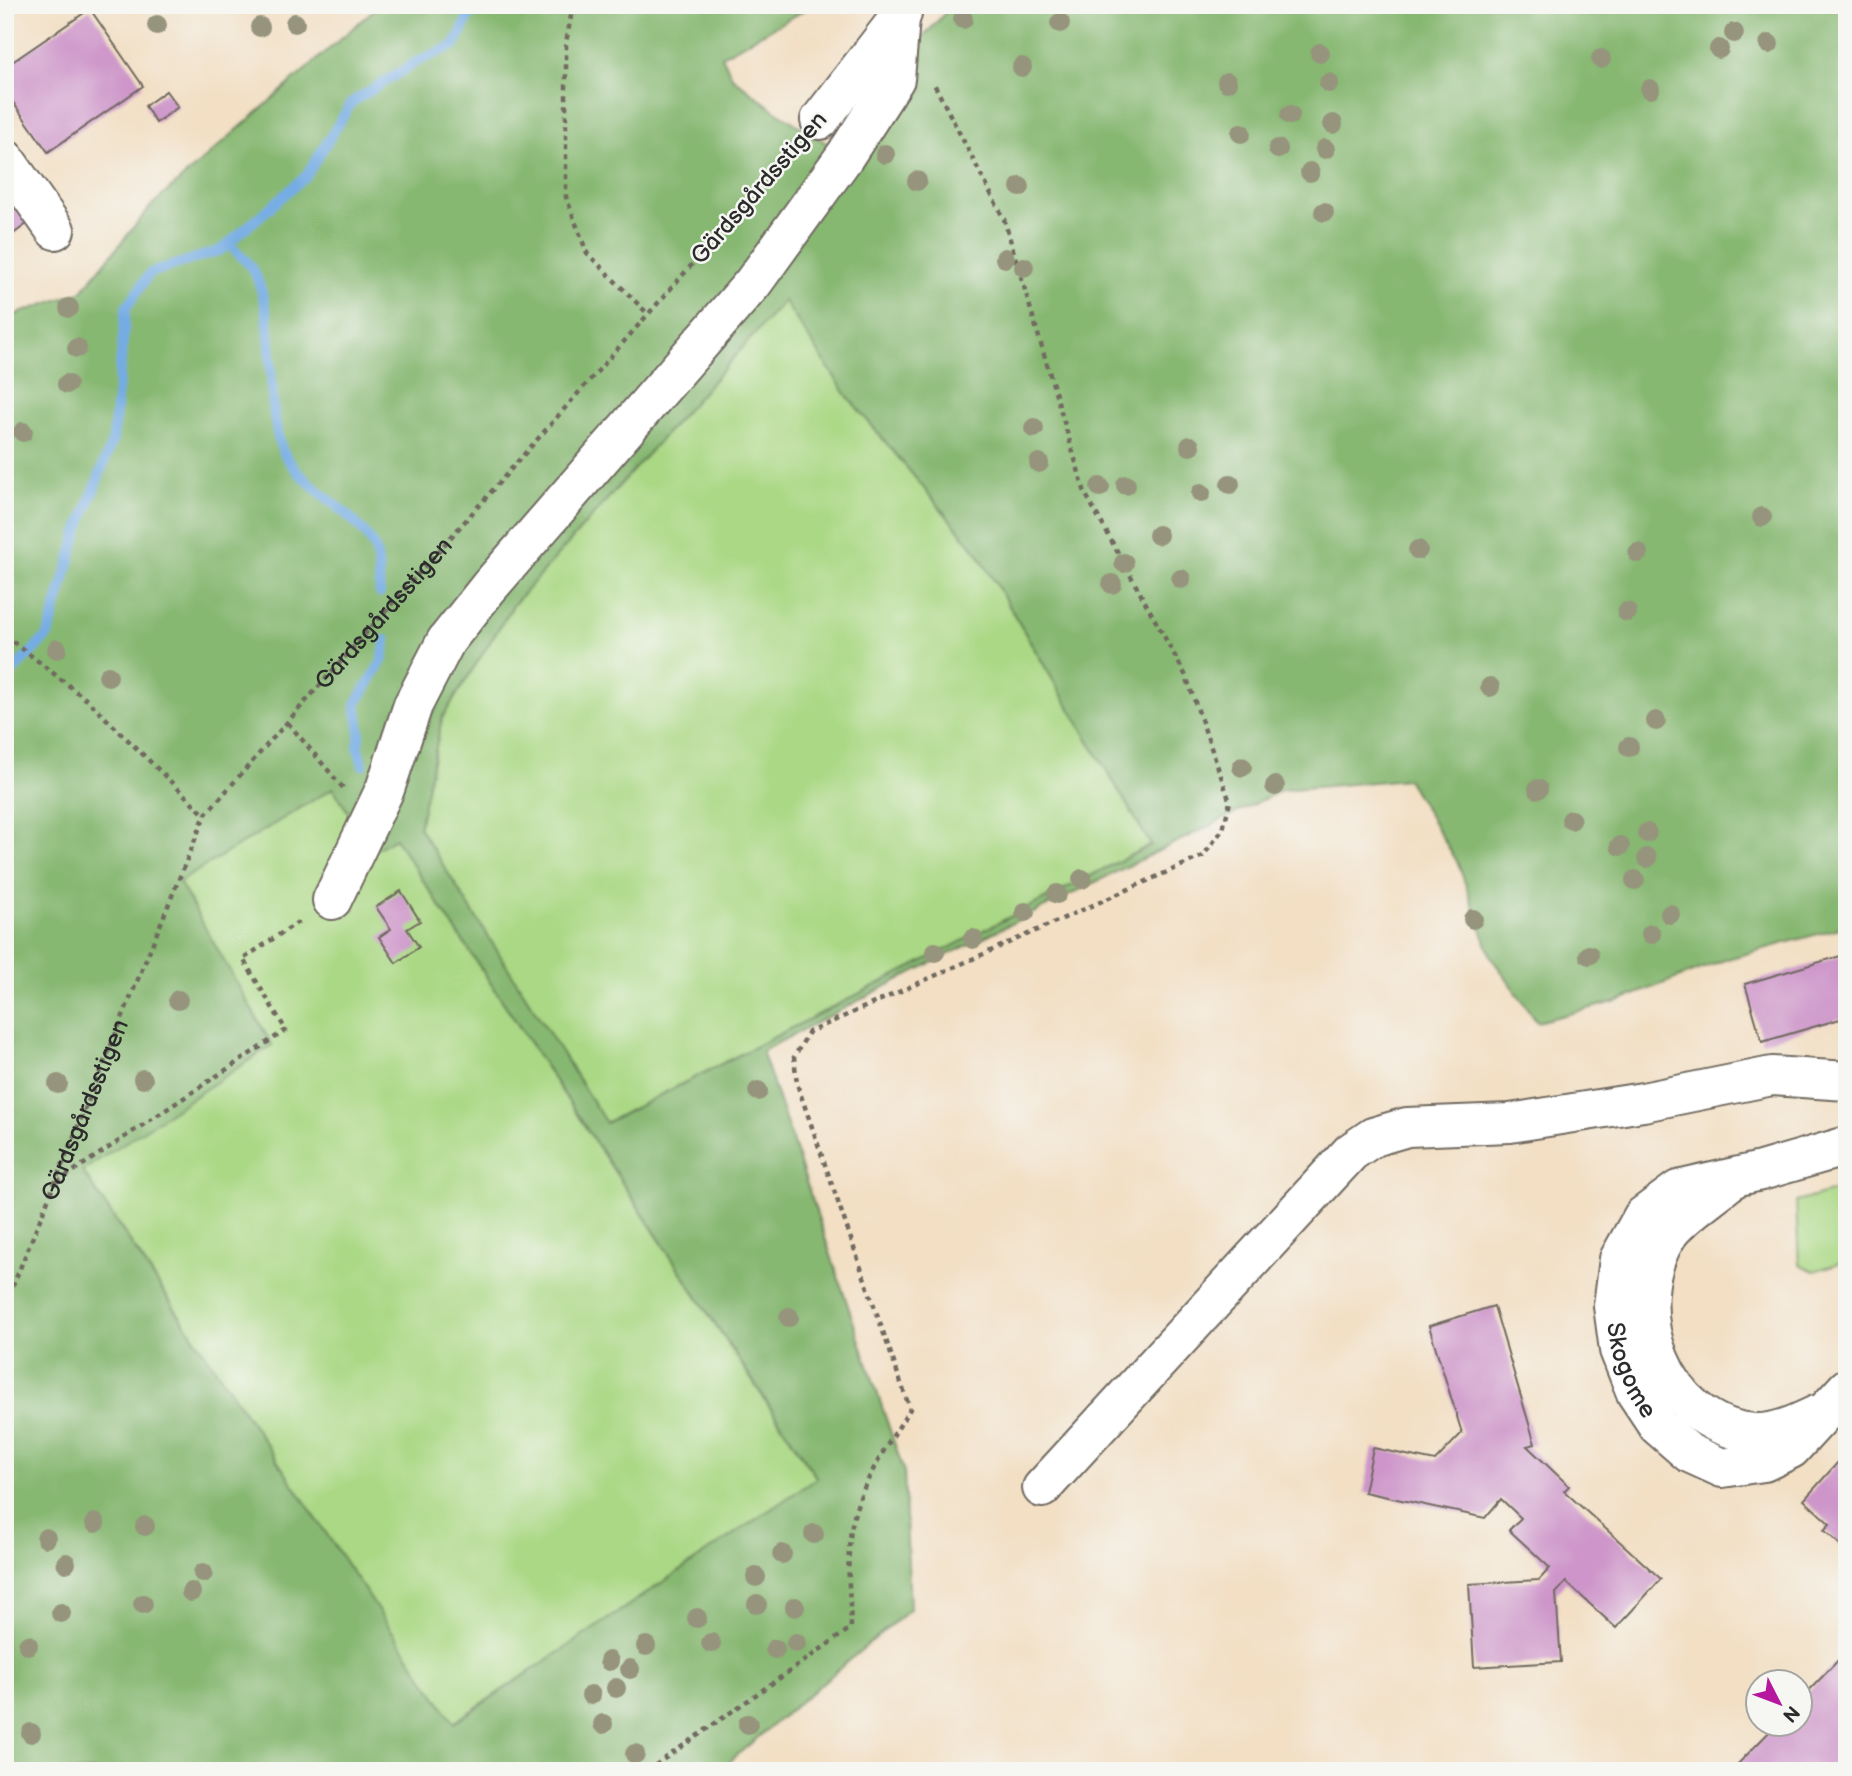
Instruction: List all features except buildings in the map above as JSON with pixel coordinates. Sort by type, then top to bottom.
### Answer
[{"type":"street","name":"Gärdsgårdsstigen","points":[[820,120],[904,12]]},
{"type":"street","name":"Gärdsgårdsstigen","points":[[332,900],[385,789],[413,705],[446,641],[489,587],[754,283],[895,79],[904,12]]},
{"type":"street","points":[[5,159],[55,230]]},
{"type":"street","points":[[1042,1488],[1351,1152],[1373,1136],[1407,1127],[1510,1123],[1643,1102],[1772,1076],[1847,1081]]},
{"type":"street","name":"Skogome","points":[[1837,1399],[1791,1449],[1764,1462],[1722,1468],[1689,1452],[1658,1426],[1636,1393],[1619,1350],[1613,1307],[1619,1259],[1643,1216],[1678,1190],[1847,1146]]},
{"type":"path","points":[[573,5],[566,43],[566,197],[587,253],[648,314]]},
{"type":"path","points":[[646,1771],[851,1629],[849,1574],[853,1519],[879,1459],[910,1409],[797,1084],[794,1058],[809,1032],[1203,856],[1223,829],[1230,802],[1186,676],[1085,493],[1004,219],[930,77]]},
{"type":"path","name":"Gärdsgårdsstigen","points":[[5,1294],[14,1283],[205,815],[820,120]]},
{"type":"path","points":[[5,635],[87,700],[205,815]]},
{"type":"path","points":[[288,723],[371,819]]},
{"type":"path","points":[[56,1182],[286,1030],[243,960],[332,900]]},
{"type":"green space","points":[[379,5],[814,5],[722,56],[732,77],[774,110],[828,144],[952,5],[1847,5],[1847,926],[1727,959],[1618,1001],[1537,1022],[1491,957],[1458,863],[1407,779],[1282,790],[917,970],[762,1051],[904,1472],[910,1609],[718,1771],[5,1771],[5,318],[81,292],[152,205]],"holes":[[[784,301],[848,397],[977,552],[1151,845],[606,1123],[419,827],[442,718],[514,604]],[[333,788],[373,851],[395,838],[817,1478],[454,1723],[82,1171],[272,1045],[179,882]]]},
{"type":"green space","points":[[784,300],[848,397],[977,552],[1151,845],[605,1123],[419,827],[442,718],[514,604]]},
{"type":"green space","points":[[333,788],[372,851],[395,838],[817,1479],[453,1723],[82,1170],[272,1045],[178,882]]},
{"type":"green space","points":[[1847,1187],[1847,1261],[1814,1271],[1799,1264],[1796,1202]]},
{"type":"waterway","points":[[5,679],[48,635],[78,532],[113,439],[126,308],[150,273],[221,250],[306,176],[352,102],[418,61],[455,45],[468,18],[479,5]]},
{"type":"waterway","points":[[229,244],[251,267],[263,296],[275,423],[280,444],[296,470],[352,519],[373,545],[378,562],[380,593]]},
{"type":"waterway","points":[[363,765],[358,748],[360,731],[356,704],[382,661],[386,640]]}]
